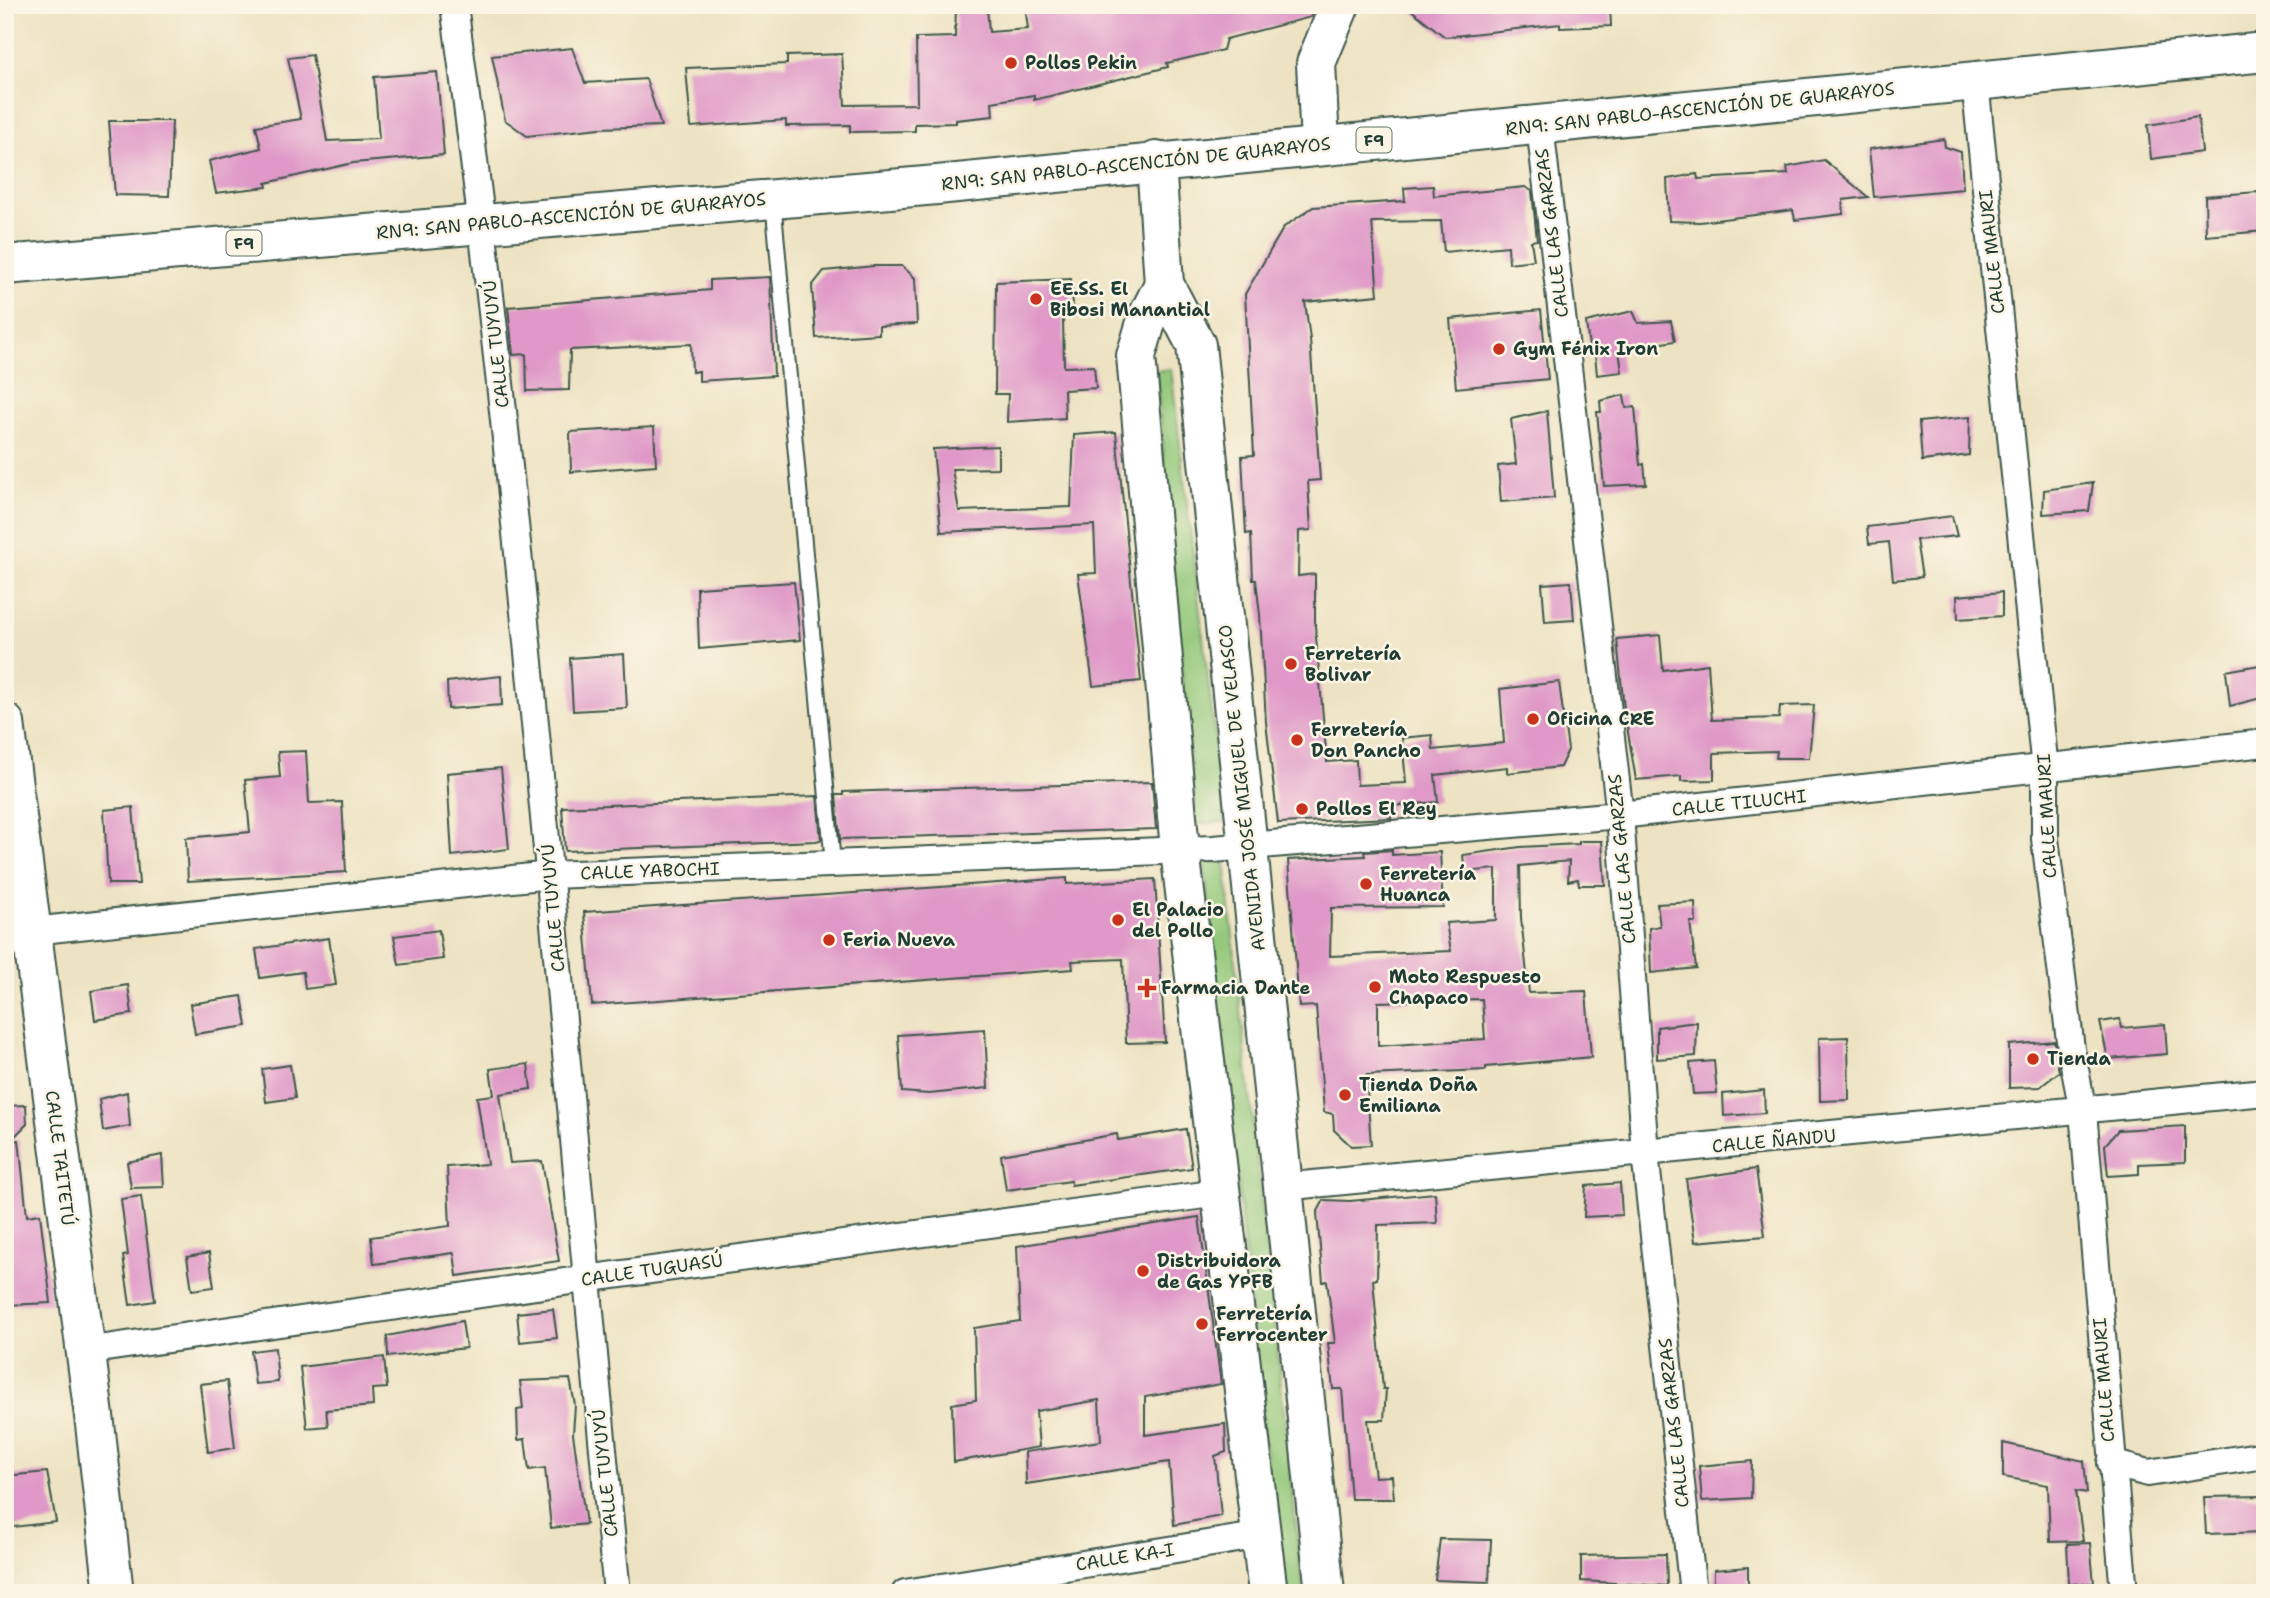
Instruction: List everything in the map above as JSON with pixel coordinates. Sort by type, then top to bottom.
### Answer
[{"type":"main road","points":[[1320,144],[1316,63],[1340,5]]},
{"type":"main road","name":"RN9: SAN PABLO-ASCENCIÓN DE GUARAYOS","points":[[5,265],[773,199],[1320,144],[1540,126],[2265,52]]},
{"type":"main road","name":"AVENIDA JOSÉ MIGUEL DE VELASCO","points":[[1156,161],[1164,284],[1196,345],[1214,849],[1219,1193],[1268,1593]]},
{"type":"main road","name":"AVENIDA JOSÉ MIGUEL DE VELASCO","points":[[1164,284],[1148,316],[1136,356],[1214,849],[1282,1187],[1325,1593]]},
{"type":"main road","name":"CALLE TAITETÚ","points":[[5,723],[18,933],[85,1351],[114,1593]]},
{"type":"street","name":"CALLE TUYUYÚ","points":[[454,5],[483,224],[550,875],[617,1593]]},
{"type":"street","name":"CALLE MAURI","points":[[1975,81],[2045,770],[2045,839],[2071,1049],[2083,1111],[2110,1463],[2124,1593]]},
{"type":"street","name":"CALLE LAS GARZAS","points":[[1540,126],[1620,816],[1645,1153],[1693,1593]]},
{"type":"street","name":"CALLE TILUCHI","points":[[1214,849],[1620,816],[2265,743]]},
{"type":"street","name":"CALLE YABOCHI","points":[[18,933],[550,875],[1214,849]]},
{"type":"street","name":"CALLE ÑANDU","points":[[1282,1187],[2265,1092]]},
{"type":"street","name":"CALLE TUGUASÚ","points":[[85,1351],[586,1279],[1219,1193]]},
{"type":"street","points":[[2110,1463],[2148,1473],[2265,1455]]},
{"type":"street","points":[[2119,1528],[2132,1493],[2148,1473]]},
{"type":"street","name":"CALLE KA-I","points":[[905,1593],[1262,1535]]},
{"type":"lane","points":[[773,199],[833,864]]},
{"type":"green space","points":[[1171,369],[1225,822],[1195,824],[1156,371]]},
{"type":"green space","points":[[1204,862],[1225,862],[1303,1593],[1280,1593]]},
{"type":"building","points":[[1025,5],[1094,5],[1095,14],[1149,5],[1316,5],[1311,17],[1226,39],[1223,50],[1167,63],[1168,67],[1034,100],[1034,95],[992,102],[993,116],[956,120],[956,123],[915,124],[915,131],[850,132],[850,125],[786,126],[786,120],[691,127],[686,68],[787,64],[787,56],[842,54],[845,105],[917,104],[916,38],[955,37],[956,8],[987,7],[989,32],[1028,29]]},
{"type":"building","points":[[1405,5],[1610,5],[1611,26],[1560,28],[1560,24],[1445,37]]},
{"type":"building","points":[[572,48],[585,83],[646,79],[661,126],[600,128],[527,136],[505,120],[492,56]]},
{"type":"building","points":[[312,55],[327,141],[379,139],[374,77],[437,72],[444,155],[353,163],[266,183],[267,187],[216,193],[209,161],[261,148],[256,126],[301,119],[288,58]]},
{"type":"building","points":[[2198,117],[2202,152],[2151,159],[2148,125]]},
{"type":"building","points":[[109,121],[172,121],[169,196],[115,195]]},
{"type":"building","points":[[1944,139],[1945,147],[1961,152],[1963,189],[1874,197],[1869,149]]},
{"type":"building","points":[[1824,160],[1868,197],[1843,200],[1843,214],[1795,220],[1793,210],[1700,222],[1669,221],[1667,179],[1697,174],[1698,179],[1788,174],[1787,167]]},
{"type":"building","points":[[1433,186],[1434,196],[1525,187],[1532,191],[1537,240],[1531,241],[1534,260],[1509,263],[1508,246],[1444,252],[1441,221],[1372,222],[1378,295],[1305,302],[1320,480],[1308,481],[1311,530],[1299,531],[1298,576],[1315,574],[1315,626],[1327,762],[1356,760],[1357,785],[1406,783],[1402,738],[1432,735],[1433,750],[1504,743],[1500,689],[1559,682],[1568,750],[1560,767],[1507,773],[1507,767],[1435,775],[1438,802],[1391,806],[1391,818],[1278,823],[1266,722],[1260,615],[1256,580],[1253,580],[1251,533],[1246,534],[1242,456],[1254,455],[1245,294],[1284,227],[1313,207],[1405,201],[1404,188]]},
{"type":"building","points":[[2258,192],[2265,231],[2206,236],[2205,196]]},
{"type":"building","points":[[902,266],[915,278],[917,324],[879,326],[879,334],[816,338],[812,286],[824,271]]},
{"type":"building","points":[[770,277],[774,376],[699,381],[699,371],[692,372],[691,344],[570,350],[569,390],[527,391],[526,354],[513,355],[508,307],[710,290],[710,280]]},
{"type":"building","points":[[1071,279],[1074,317],[1063,317],[1064,367],[1094,366],[1096,388],[1064,390],[1065,418],[1007,422],[1008,394],[995,394],[996,282]]},
{"type":"building","name":"Gym Fénix Iron","points":[[1541,310],[1548,379],[1456,388],[1450,319]]},
{"type":"building","points":[[1633,311],[1638,323],[1671,321],[1675,341],[1619,350],[1622,372],[1597,375],[1595,354],[1590,355],[1586,322]]},
{"type":"building","points":[[1624,395],[1626,408],[1635,407],[1640,465],[1644,464],[1646,484],[1604,486],[1597,412],[1601,412],[1600,401]]},
{"type":"building","points":[[1547,411],[1554,498],[1501,502],[1498,466],[1516,464],[1511,419]]},
{"type":"building","points":[[1970,417],[1969,455],[1922,461],[1919,422]]},
{"type":"building","points":[[654,427],[656,465],[571,472],[570,432]]},
{"type":"building","points":[[1116,432],[1141,681],[1093,686],[1078,574],[1096,573],[1094,525],[941,532],[933,449],[998,446],[998,468],[952,469],[959,511],[1071,507],[1074,435]]},
{"type":"building","points":[[2093,483],[2089,511],[2043,514],[2044,490]]},
{"type":"building","points":[[1952,516],[1957,536],[1916,540],[1922,577],[1893,580],[1889,542],[1869,544],[1867,527]]},
{"type":"building","points":[[794,582],[800,640],[699,649],[697,588]]},
{"type":"building","points":[[1571,582],[1574,620],[1545,622],[1542,584]]},
{"type":"building","points":[[2002,592],[2002,616],[1958,619],[1957,596]]},
{"type":"building","points":[[1660,635],[1663,670],[1708,664],[1712,720],[1779,718],[1780,706],[1814,705],[1809,758],[1776,758],[1777,751],[1714,753],[1714,780],[1681,781],[1681,776],[1636,780],[1624,709],[1617,639]]},
{"type":"building","points":[[624,654],[627,708],[573,711],[570,658]]},
{"type":"building","points":[[2265,664],[2265,697],[2230,706],[2226,671]]},
{"type":"building","points":[[501,676],[502,705],[448,709],[447,682]]},
{"type":"building","points":[[306,751],[309,803],[342,802],[346,872],[188,881],[186,838],[250,832],[245,780],[280,777],[278,752]]},
{"type":"building","points":[[501,768],[509,849],[452,856],[447,773]]},
{"type":"building","points":[[1152,782],[1156,829],[840,839],[836,795],[843,795],[843,792]]},
{"type":"building","points":[[817,796],[821,840],[565,851],[562,807]]},
{"type":"building","points":[[133,807],[139,884],[108,884],[104,810]]},
{"type":"building","points":[[1579,841],[1602,841],[1605,885],[1579,885],[1578,879],[1568,881],[1569,861],[1520,866],[1521,918],[1529,993],[1586,991],[1591,1057],[1486,1067],[1486,1070],[1366,1075],[1371,1145],[1351,1146],[1334,1130],[1333,1114],[1324,1112],[1316,1006],[1299,1007],[1288,860],[1365,856],[1364,852],[1392,850],[1392,855],[1440,852],[1443,907],[1331,908],[1330,956],[1451,951],[1446,923],[1496,920],[1496,869],[1465,872],[1463,855],[1520,847],[1579,844]],"holes":[[[1482,999],[1485,1039],[1378,1046],[1378,1002]]]},
{"type":"building","name":"Feria Nueva","points":[[1067,878],[1067,884],[1155,879],[1165,1042],[1126,1043],[1123,959],[1072,961],[1073,969],[592,1005],[584,912]]},
{"type":"building","points":[[1695,902],[1696,922],[1690,922],[1696,968],[1651,973],[1649,928],[1660,926],[1657,904]]},
{"type":"building","points":[[439,930],[443,959],[399,965],[394,936]]},
{"type":"building","points":[[329,938],[336,985],[305,989],[303,972],[260,978],[256,949]]},
{"type":"building","points":[[128,985],[132,1014],[95,1020],[91,991]]},
{"type":"building","points":[[242,996],[247,1026],[195,1034],[190,1004]]},
{"type":"building","points":[[2120,1019],[2122,1028],[2165,1024],[2167,1054],[2108,1059],[2100,1022]]},
{"type":"building","points":[[1697,1022],[1696,1056],[1657,1059],[1657,1027]]},
{"type":"building","points":[[985,1029],[988,1088],[929,1094],[902,1092],[898,1035]]},
{"type":"building","points":[[1848,1037],[1849,1100],[1820,1101],[1819,1038]]},
{"type":"building","name":"Tienda","points":[[2054,1041],[2059,1072],[2040,1087],[2009,1088],[2009,1045]]},
{"type":"building","points":[[1714,1061],[1717,1093],[1693,1094],[1690,1063]]},
{"type":"building","points":[[528,1064],[531,1089],[500,1094],[510,1163],[542,1161],[559,1261],[457,1276],[454,1253],[374,1264],[371,1237],[450,1226],[447,1167],[487,1164],[477,1097],[494,1095],[490,1069]]},
{"type":"building","points":[[290,1065],[295,1098],[266,1102],[262,1069]]},
{"type":"building","points":[[1764,1090],[1765,1113],[1724,1116],[1723,1094]]},
{"type":"building","points":[[127,1092],[130,1126],[103,1131],[99,1099]]},
{"type":"building","points":[[26,1105],[27,1124],[10,1141],[19,1140],[27,1216],[40,1214],[51,1303],[5,1305],[5,1106]]},
{"type":"building","points":[[2185,1126],[2185,1162],[2139,1164],[2139,1174],[2108,1176],[2105,1145],[2118,1130]]},
{"type":"building","points":[[1186,1129],[1192,1168],[1071,1185],[1071,1181],[1006,1190],[1001,1155],[1117,1134],[1118,1140]]},
{"type":"building","points":[[162,1155],[164,1187],[131,1188],[127,1162]]},
{"type":"building","points":[[1756,1169],[1765,1236],[1695,1242],[1686,1179]]},
{"type":"building","points":[[1620,1183],[1622,1215],[1584,1217],[1586,1186]]},
{"type":"building","points":[[1435,1193],[1437,1223],[1378,1225],[1377,1279],[1373,1280],[1383,1389],[1386,1389],[1384,1420],[1368,1420],[1375,1477],[1392,1476],[1394,1499],[1351,1499],[1342,1389],[1333,1389],[1328,1343],[1335,1343],[1327,1281],[1323,1282],[1317,1213],[1324,1200],[1350,1201]]},
{"type":"building","points":[[141,1196],[155,1301],[130,1305],[123,1256],[128,1255],[121,1199]]},
{"type":"building","points":[[1199,1217],[1221,1384],[1145,1397],[1145,1435],[1225,1424],[1226,1452],[1215,1456],[1221,1516],[1174,1525],[1169,1462],[1026,1484],[1025,1452],[1101,1441],[1099,1400],[1036,1411],[1039,1447],[954,1462],[952,1404],[976,1400],[974,1328],[1020,1321],[1017,1246]]},
{"type":"building","points":[[209,1253],[214,1287],[192,1290],[187,1257]]},
{"type":"building","points":[[553,1309],[557,1338],[520,1342],[517,1313]]},
{"type":"building","points":[[462,1321],[466,1348],[388,1357],[387,1336]]},
{"type":"building","points":[[275,1348],[278,1382],[255,1384],[251,1351]]},
{"type":"building","points":[[384,1357],[387,1388],[372,1389],[373,1406],[326,1410],[328,1426],[307,1428],[300,1367]]},
{"type":"building","points":[[570,1379],[575,1405],[573,1434],[586,1524],[551,1528],[545,1468],[529,1470],[525,1439],[518,1440],[517,1410],[523,1409],[520,1381]]},
{"type":"building","points":[[227,1381],[235,1448],[208,1452],[200,1384]]},
{"type":"building","points":[[2003,1443],[2084,1461],[2087,1493],[2076,1491],[2083,1541],[2050,1542],[2048,1485],[2003,1477]]},
{"type":"building","points":[[1752,1461],[1751,1498],[1702,1501],[1699,1466]]},
{"type":"building","points":[[47,1472],[56,1522],[5,1528],[5,1476]]},
{"type":"building","points":[[2265,1496],[2265,1532],[2206,1534],[2204,1497]]},
{"type":"building","points":[[1440,1539],[1491,1540],[1489,1582],[1435,1580]]},
{"type":"building","points":[[2090,1543],[2094,1583],[2069,1584],[2067,1544]]},
{"type":"building","points":[[1666,1554],[1667,1586],[1581,1581],[1581,1556]]},
{"type":"building","points":[[1748,1567],[1748,1593],[1714,1593],[1714,1570]]},
{"type":"place","name":"Pollos Pekin","points":[[1011,63]]},
{"type":"place","name":"EE.SS. El Bibosi Manantial","points":[[1036,299]]},
{"type":"place","name":"Gym Fénix Iron","points":[[1499,349]]},
{"type":"place","name":"Ferretería Bolivar","points":[[1291,664]]},
{"type":"place","name":"Oficina CRE","points":[[1533,719]]},
{"type":"place","name":"Ferretería Don Pancho","points":[[1297,740]]},
{"type":"place","name":"Pollos El Rey","points":[[1302,809]]},
{"type":"place","name":"Ferretería Huanca","points":[[1366,884]]},
{"type":"place","name":"El Palacio del Pollo","points":[[1118,920]]},
{"type":"place","name":"Feria Nueva","points":[[829,940]]},
{"type":"place","name":"Moto Respuesto Chapaco","points":[[1375,987]]},
{"type":"place","name":"Farmacia Dante","points":[[1147,988]]},
{"type":"place","name":"Tienda","points":[[2033,1059]]},
{"type":"place","name":"Tienda Doña Emiliana","points":[[1345,1095]]},
{"type":"place","name":"Distribuidora de Gas YPFB","points":[[1143,1271]]},
{"type":"place","name":"Ferretería Ferrocenter","points":[[1202,1324]]}]
